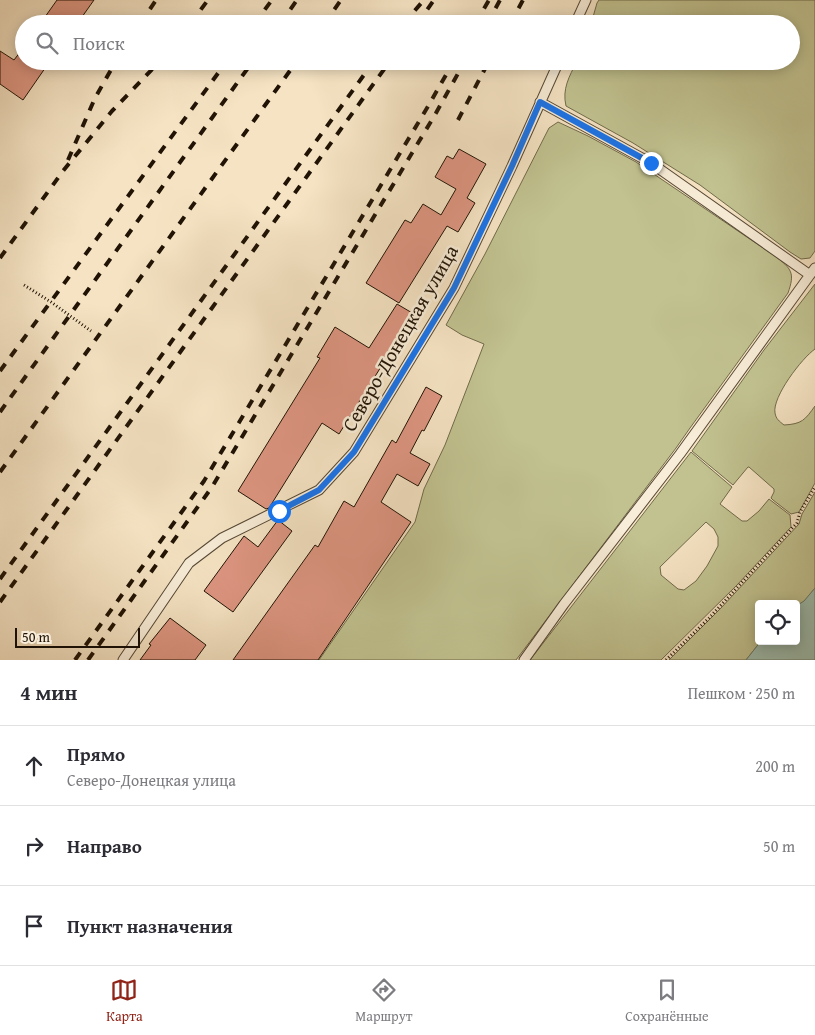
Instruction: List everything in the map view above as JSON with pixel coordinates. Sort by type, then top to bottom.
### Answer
[{"type":"lane","points":[[580,15],[586,0]]},
{"type":"lane","name":"Северо-Донецкая улица","points":[[122,660],[189,563],[222,538],[319,490],[354,452],[454,288],[555,70]]},
{"type":"lane","points":[[524,660],[564,604],[680,454],[813,271],[651,163],[540,102]]},
{"type":"path","points":[[24,285],[91,331]]},
{"type":"path","points":[[666,660],[709,618],[797,523],[800,512],[815,487]]},
{"type":"green space","points":[[599,0],[815,0],[815,251],[810,258],[801,259],[790,252],[700,185],[633,143],[566,106],[565,100],[567,83],[572,70],[800,70],[800,15],[594,15]]},
{"type":"green space","points":[[558,122],[636,162],[775,256],[785,264],[790,272],[791,281],[788,293],[676,448],[516,660],[319,660],[415,522],[424,489],[445,445],[484,344],[462,335],[446,325],[485,254],[549,128]]},
{"type":"green space","points":[[815,284],[815,349],[789,378],[775,406],[776,417],[784,425],[795,424],[802,420],[815,406],[815,483],[799,512],[791,514],[771,498],[774,489],[749,467],[733,485],[692,451],[764,350]]},
{"type":"green space","points":[[691,452],[732,487],[720,504],[742,521],[747,521],[769,499],[790,515],[791,527],[737,585],[661,660],[530,660]],"holes":[[[706,522],[714,529],[718,537],[718,546],[696,581],[684,590],[678,589],[661,575],[660,567]]]},
{"type":"green space","points":[[815,492],[815,588],[804,602],[800,604],[800,600],[755,600],[755,645],[758,645],[746,660],[669,660],[721,608],[799,524],[802,514]]},
{"type":"shaded area","points":[[815,588],[815,660],[746,660],[758,645],[800,645],[800,604]]},
{"type":"building","points":[[57,0],[94,0],[83,15],[46,15]]},
{"type":"building","points":[[0,51],[14,60],[15,59],[15,70],[44,70],[23,100],[0,84]]},
{"type":"building","points":[[459,149],[486,164],[467,198],[475,203],[458,232],[447,226],[399,303],[366,283],[405,220],[411,223],[423,204],[441,215],[456,189],[435,177],[447,156],[453,159]]},
{"type":"building","points":[[397,304],[414,314],[339,434],[322,423],[269,508],[266,509],[238,491],[320,358],[317,357],[335,327],[369,348]]},
{"type":"building","points":[[426,387],[442,396],[410,453],[430,464],[418,486],[397,474],[381,502],[411,522],[318,660],[233,660],[315,545],[318,547],[344,501],[354,507],[392,440],[396,443]]},
{"type":"building","points":[[278,520],[292,531],[233,612],[204,591],[244,536],[258,547]]},
{"type":"building","points":[[170,618],[206,645],[195,660],[140,660],[151,645],[149,644]]},
{"type":"railway","points":[[146,15],[156,0]]},
{"type":"railway","points":[[197,15],[208,0]]},
{"type":"railway","points":[[261,15],[272,0]]},
{"type":"railway","points":[[286,15],[297,0]]},
{"type":"railway","points":[[330,15],[341,0]]},
{"type":"railway","points":[[411,15],[424,0]]},
{"type":"railway","points":[[423,15],[434,0]]},
{"type":"railway","points":[[480,15],[489,0]]},
{"type":"railway","points":[[492,15],[500,0]]},
{"type":"railway","points":[[515,15],[523,0]]},
{"type":"railway","points":[[68,160],[95,98],[111,70]]},
{"type":"railway","points":[[0,258],[63,171],[112,111],[151,70]]},
{"type":"railway","points":[[0,371],[220,70]]},
{"type":"railway","points":[[0,412],[247,70]]},
{"type":"railway","points":[[0,472],[290,70]]},
{"type":"railway","points":[[0,579],[368,70]]},
{"type":"railway","points":[[0,602],[384,70]]},
{"type":"railway","points":[[75,660],[204,481],[449,70]]},
{"type":"railway","points":[[88,660],[212,487],[460,70]]},
{"type":"railway","points":[[458,120],[484,70]]},
{"type":"route","points":[[279,511],[319,490],[354,452],[454,288],[540,102],[651,163]]}]
